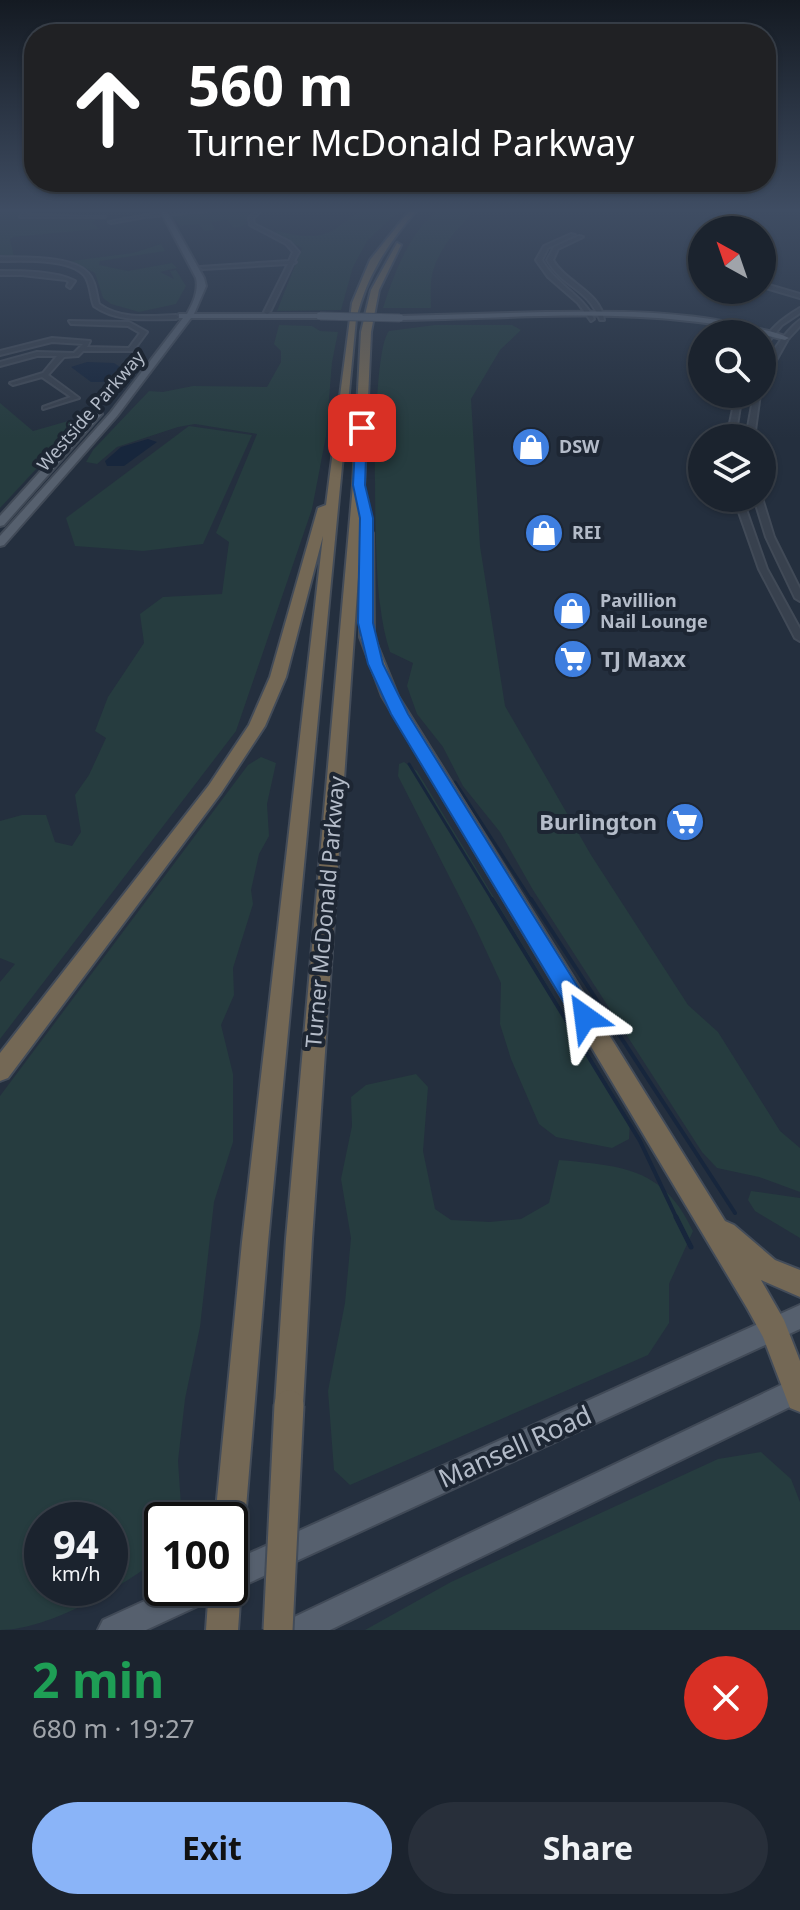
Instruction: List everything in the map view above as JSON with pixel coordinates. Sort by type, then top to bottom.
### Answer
[{"type":"highway","name":"Turner McDonald Parkway","points":[[231,1502],[237,1418],[350,332],[363,286]]},
{"type":"highway","name":"Turner McDonald Parkway","points":[[278,1630],[301,1208],[359,485],[365,343],[372,301],[378,286]]},
{"type":"highway","points":[[0,1071],[215,789],[257,726],[278,677],[316,530],[334,483]]},
{"type":"highway","points":[[359,485],[367,518],[367,637],[390,696],[774,1330],[799,1392]]},
{"type":"highway","points":[[708,1218],[754,1260],[780,1277],[800,1284]]},
{"type":"highway","points":[[222,1630],[224,1606]]},
{"type":"main road","name":"Westside Parkway","points":[[0,543],[166,351],[187,318],[201,286]]},
{"type":"main road","name":"Westside Parkway","points":[[0,523],[138,369],[176,317],[191,288]]},
{"type":"main road","points":[[187,318],[213,315],[320,319]]},
{"type":"main road","points":[[166,351],[166,341],[178,322],[176,317],[204,320],[602,317],[690,320]]},
{"type":"main road","points":[[602,317],[688,324]]},
{"type":"main road","points":[[776,336],[785,338]]},
{"type":"main road","name":"Mansell Road","points":[[248,1569],[800,1317]]},
{"type":"main road","points":[[298,1630],[799,1392]]},
{"type":"main road","points":[[113,1630],[164,1606]]},
{"type":"main road","points":[[129,1630],[153,1611]]},
{"type":"street","points":[[90,286],[94,302],[107,312]]},
{"type":"street","points":[[267,312],[280,286]]},
{"type":"street","points":[[564,286],[582,301],[590,317]]},
{"type":"street","points":[[577,286],[593,300],[602,317]]},
{"type":"street","points":[[776,291],[800,297]]},
{"type":"street","points":[[776,328],[800,310]]},
{"type":"street","points":[[55,340],[81,311]]},
{"type":"street","points":[[72,340],[88,321],[107,312],[176,317]]},
{"type":"street","points":[[252,316],[267,312],[280,316]]},
{"type":"street","points":[[71,322],[129,324],[144,333],[131,350],[83,349]]},
{"type":"street","points":[[776,354],[785,338],[800,322]]},
{"type":"street","points":[[0,353],[55,340],[88,342],[76,355],[37,354],[0,364]]},
{"type":"street","points":[[0,353],[11,361]]},
{"type":"street","points":[[13,383],[43,375],[62,355]]},
{"type":"street","points":[[43,375],[76,398],[45,408]]},
{"type":"street","points":[[33,377],[67,401]]},
{"type":"street","points":[[743,512],[763,569],[800,638]]},
{"type":"street","points":[[762,512],[770,537],[800,598]]},
{"type":"green space","points":[[99,286],[186,286],[176,304],[139,312],[111,304],[103,298]]},
{"type":"green space","points":[[287,286],[348,286],[341,310],[277,311]]},
{"type":"green space","points":[[391,286],[431,286],[431,308],[383,308]]},
{"type":"green space","points":[[279,325],[312,326],[320,331],[338,332],[332,362],[326,436],[312,509],[236,731],[0,1039],[0,982],[15,964],[0,958],[0,821],[22,815],[46,815],[55,842],[72,846],[81,832],[75,795],[89,775],[106,738],[95,731],[108,697],[144,643],[140,614],[163,597],[222,594],[229,542],[216,533],[257,434],[195,424],[117,447],[97,464],[86,462],[93,450],[149,391],[163,392],[193,386],[267,387],[281,362],[281,351],[274,344]]},
{"type":"green space","points":[[435,325],[512,325],[521,330],[500,350],[471,399],[480,546],[505,706],[591,855],[688,1005],[718,1032],[780,1131],[800,1148],[800,1192],[759,1177],[717,1168],[702,1152],[533,890],[500,832],[463,786],[443,747],[417,714],[407,686],[413,663],[390,652],[381,610],[376,549],[376,417],[383,348],[389,331]]},
{"type":"green space","points":[[0,403],[33,431],[68,421],[75,427],[0,508]]},
{"type":"green space","points":[[189,426],[252,435],[203,544],[143,551],[75,546],[66,518]]},
{"type":"green space","points":[[261,757],[276,763],[267,804],[269,836],[259,854],[251,890],[253,904],[233,968],[234,995],[221,1025],[233,1074],[233,1142],[214,1202],[200,1327],[185,1399],[178,1461],[181,1502],[144,1502],[144,1569],[128,1580],[128,1502],[24,1502],[24,1606],[81,1606],[41,1623],[0,1630],[0,1096],[248,765]]},
{"type":"green space","points":[[404,762],[417,771],[630,1121],[629,1139],[612,1148],[556,1137],[539,1124],[511,1059],[500,1024],[501,983],[398,776],[399,764]]},
{"type":"green space","points":[[416,1074],[428,1087],[423,1151],[435,1209],[451,1220],[490,1222],[521,1219],[549,1203],[559,1160],[621,1168],[654,1182],[681,1210],[693,1231],[669,1284],[669,1323],[648,1355],[350,1485],[334,1470],[328,1391],[345,1303],[351,1238],[341,1179],[352,1126],[351,1097],[366,1085]]},
{"type":"green space","points":[[751,1191],[800,1198],[800,1238],[755,1211],[748,1200]]},
{"type":"green space","points":[[761,1452],[791,1479],[800,1502],[800,1630],[365,1630],[451,1582],[718,1459]]},
{"type":"water","points":[[87,362],[114,363],[120,367],[104,382],[91,382],[71,367]]},
{"type":"water","points":[[148,439],[157,442],[124,466],[107,466],[105,461],[121,447]]},
{"type":"waterway","points":[[409,764],[493,901]]},
{"type":"waterway","points":[[455,782],[532,901]]},
{"type":"waterway","points":[[492,899],[640,1141],[677,1219]]},
{"type":"waterway","points":[[531,899],[735,1213]]},
{"type":"waterway","points":[[677,1219],[691,1247]]},
{"type":"place","name":"DSW","points":[[531,447]]},
{"type":"place","name":"REI","points":[[544,533]]},
{"type":"place","name":"Pavillion Nail Lounge","points":[[572,611]]},
{"type":"place","name":"TJ Maxx","points":[[573,659]]},
{"type":"place","name":"Burlington","points":[[685,822]]},
{"type":"route","points":[[362,428],[359,485],[367,518],[366,623],[370,649],[399,714],[585,1017]]}]
